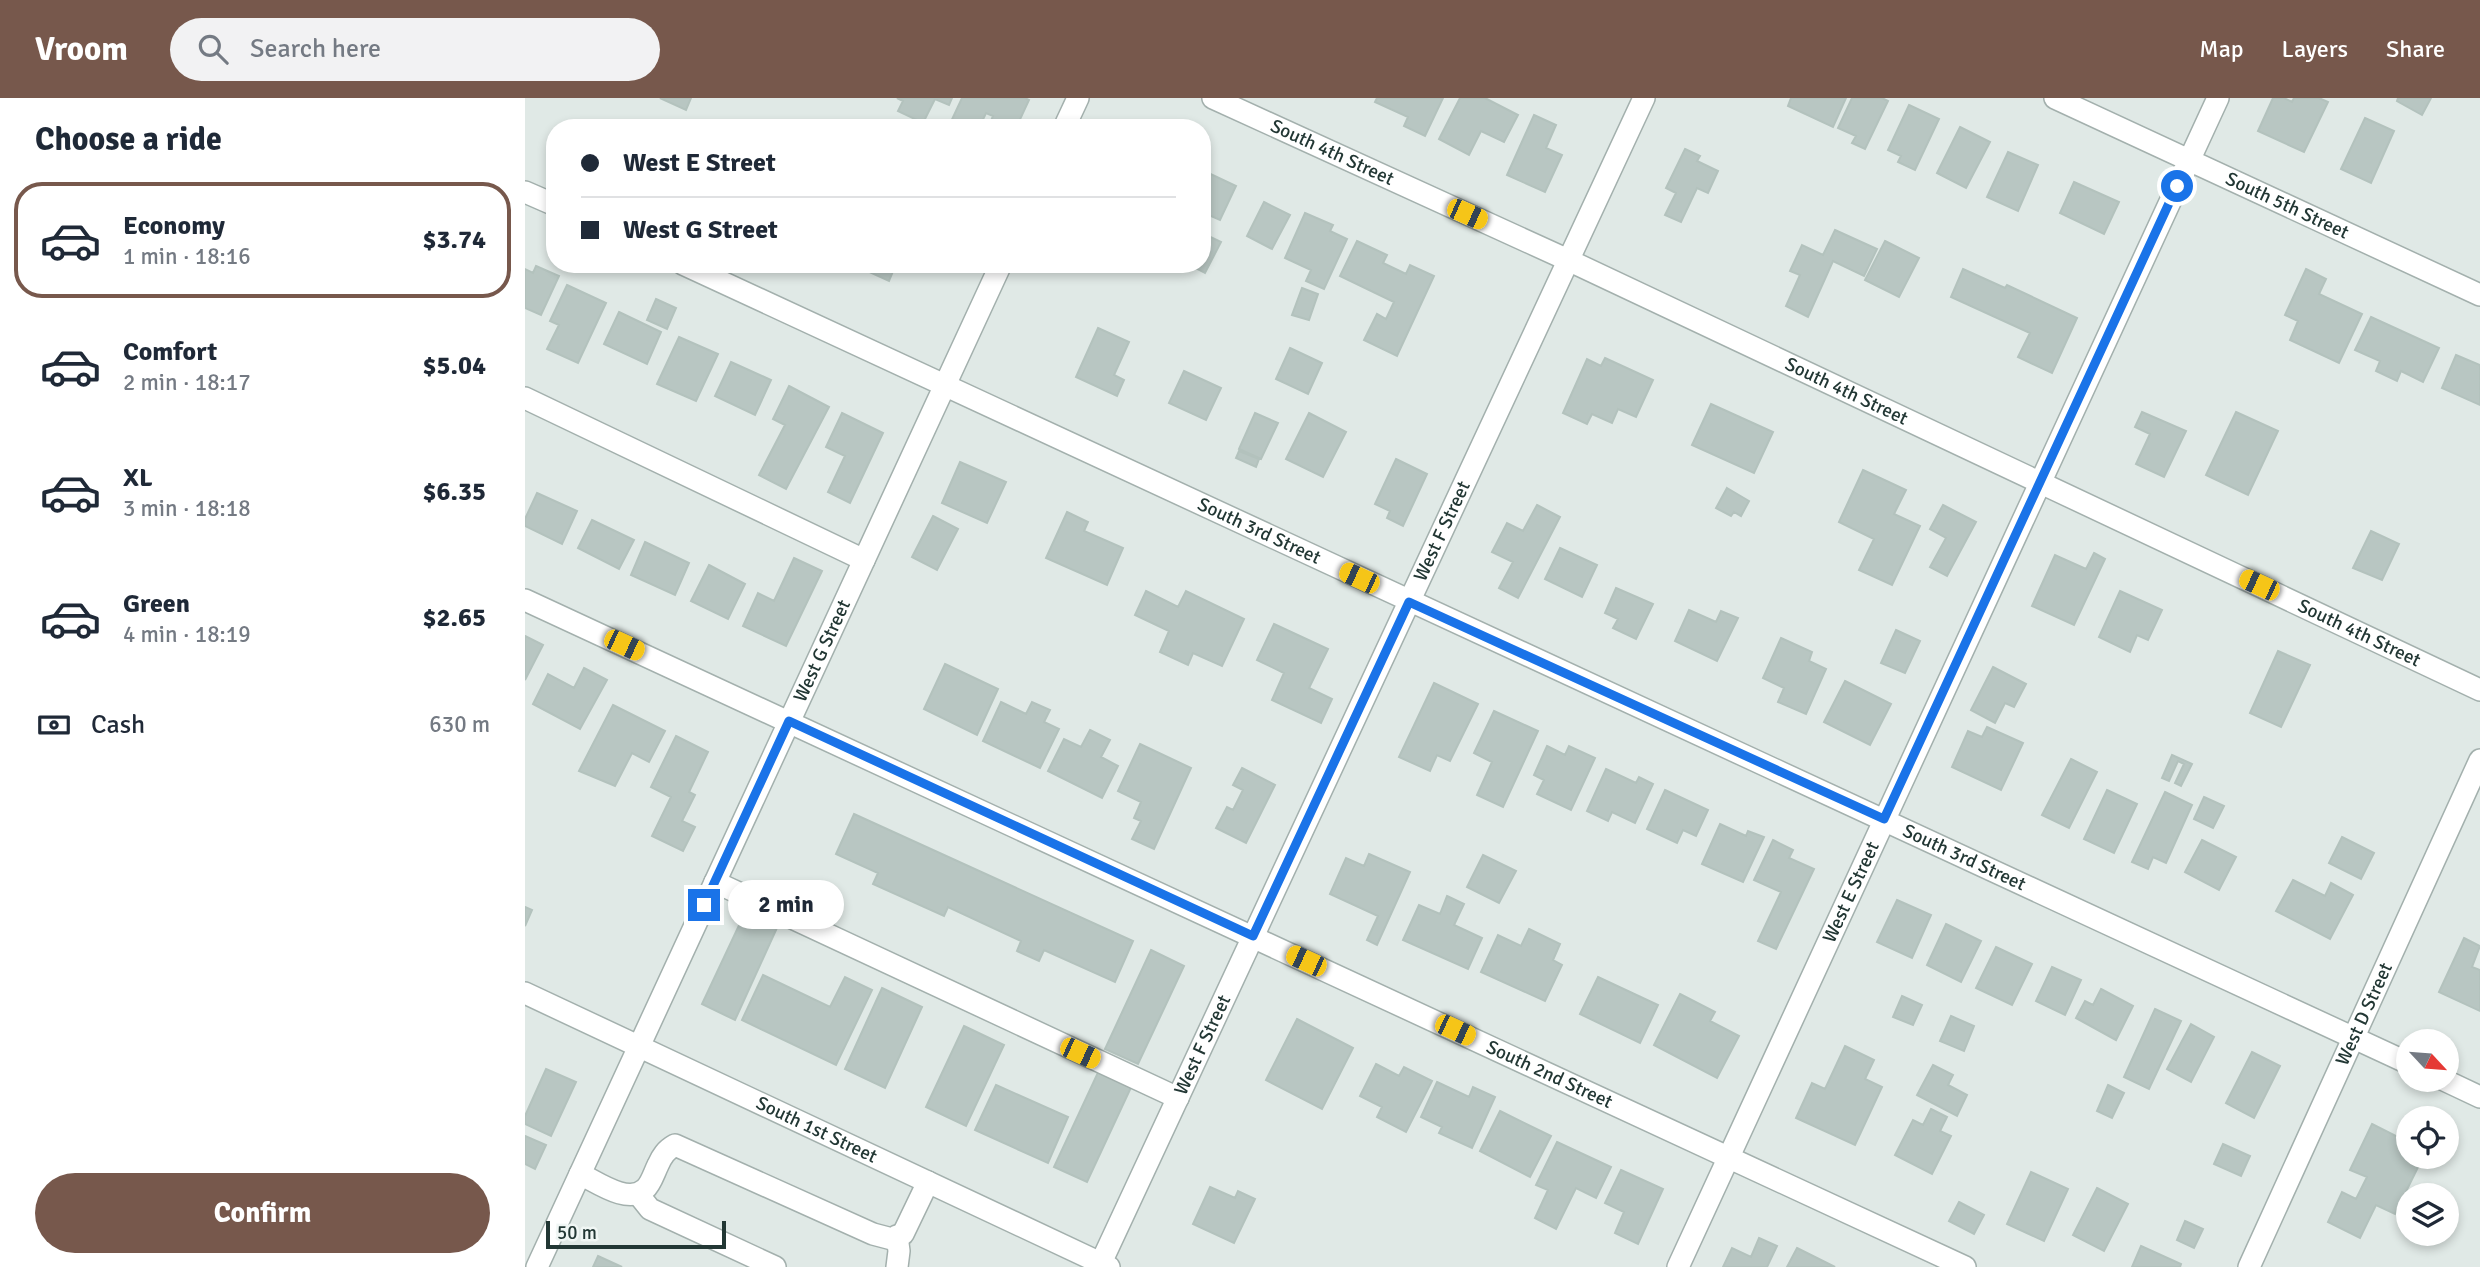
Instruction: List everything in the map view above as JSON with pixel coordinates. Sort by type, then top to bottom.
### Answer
[{"type":"street","points":[[1068,119],[1078,98]]},
{"type":"street","name":"South 4th Street","points":[[1213,98],[1568,260],[2480,690]]},
{"type":"street","name":"West F Street","points":[[1103,1266],[1253,936],[1644,98]]},
{"type":"street","name":"South 5th Street","points":[[2055,98],[2188,162],[2480,295]]},
{"type":"street","name":"West E Street","points":[[1678,1267],[2218,98]]},
{"type":"street","points":[[525,192],[546,201]]},
{"type":"street","name":"South 3rd Street","points":[[702,273],[2396,1057]]},
{"type":"street","name":"West G Street","points":[[537,1267],[997,273]]},
{"type":"street","points":[[525,398],[864,560]]},
{"type":"street","name":"South 2nd Street","points":[[525,600],[1965,1267]]},
{"type":"street","name":"West D Street","points":[[2249,1267],[2480,760]]},
{"type":"street","points":[[715,881],[1178,1098]]},
{"type":"street","name":"South 1st Street","points":[[525,993],[1103,1266]]},
{"type":"street","points":[[2459,1087],[2480,1097]]},
{"type":"street","points":[[580,1174],[619,1192],[638,1194],[647,1188],[662,1156],[675,1145],[873,1234],[892,1239],[903,1234],[928,1182]]},
{"type":"street","points":[[638,1194],[650,1209],[775,1267]]},
{"type":"street","points":[[897,1237],[897,1267]]},
{"type":"building","points":[[660,98],[691,98],[686,110]]},
{"type":"building","points":[[897,98],[952,98],[949,105],[935,99],[925,119],[915,119],[898,111],[903,101]]},
{"type":"building","points":[[962,98],[1029,100],[1020,119],[992,119],[993,116],[986,113],[983,119],[952,119]]},
{"type":"building","points":[[1377,98],[1443,98],[1425,136],[1404,126],[1408,117],[1375,102]]},
{"type":"building","points":[[1460,98],[1485,98],[1518,115],[1504,142],[1481,131],[1469,155],[1439,139]]},
{"type":"building","points":[[1791,98],[1846,98],[1833,127],[1788,106]]},
{"type":"building","points":[[1852,98],[1882,98],[1888,101],[1865,149],[1852,143],[1856,136],[1838,128]]},
{"type":"building","points":[[2273,98],[2284,98],[2292,102],[2294,98],[2319,98],[2328,102],[2304,152],[2258,131]]},
{"type":"building","points":[[2398,98],[2431,98],[2422,115],[2397,101]]},
{"type":"building","points":[[1909,105],[1939,119],[1915,170],[1898,162],[1901,156],[1888,150]]},
{"type":"building","points":[[1534,115],[1556,125],[1546,148],[1562,155],[1545,192],[1507,175]]},
{"type":"building","points":[[2365,118],[2394,131],[2371,183],[2341,169]]},
{"type":"building","points":[[1960,127],[1990,142],[1966,188],[1937,173]]},
{"type":"building","points":[[1685,149],[1700,156],[1697,161],[1718,171],[1708,193],[1697,188],[1681,222],[1665,215],[1676,193],[1666,188]]},
{"type":"building","points":[[2008,152],[2038,165],[2018,211],[1987,197]]},
{"type":"building","points":[[1211,174],[1236,186],[1220,220],[1211,216]]},
{"type":"building","points":[[2074,182],[2119,202],[2104,234],[2060,213]]},
{"type":"building","points":[[1264,202],[1290,215],[1272,249],[1247,236]]},
{"type":"building","points":[[1305,213],[1333,225],[1330,231],[1347,239],[1324,289],[1306,281],[1311,270],[1285,258]]},
{"type":"building","points":[[1835,230],[1877,249],[1864,276],[1833,261],[1808,317],[1786,306],[1800,275],[1790,271],[1802,245],[1823,255]]},
{"type":"building","points":[[1211,237],[1221,242],[1211,261]]},
{"type":"building","points":[[1357,241],[1387,255],[1383,263],[1406,274],[1410,265],[1434,276],[1397,356],[1364,340],[1377,314],[1386,319],[1394,302],[1340,276]]},
{"type":"building","points":[[1885,241],[1919,258],[1899,297],[1865,280]]},
{"type":"building","points":[[536,266],[546,270],[546,273],[559,276],[541,315],[525,308],[525,269],[533,273]]},
{"type":"building","points":[[1963,269],[2005,288],[2007,285],[2077,318],[2052,373],[2018,357],[2030,333],[1951,297]]},
{"type":"building","points":[[2306,269],[2326,279],[2319,294],[2362,314],[2339,363],[2290,340],[2298,321],[2285,315]]},
{"type":"building","points":[[872,273],[892,273],[889,281]]},
{"type":"building","points":[[567,285],[606,303],[578,363],[547,349],[559,325],[550,321]]},
{"type":"building","points":[[1302,288],[1318,294],[1309,320],[1292,315]]},
{"type":"building","points":[[656,299],[676,308],[667,329],[647,320]]},
{"type":"building","points":[[619,312],[661,332],[647,364],[604,344]]},
{"type":"building","points":[[2371,317],[2439,348],[2423,382],[2401,371],[2397,381],[2376,371],[2380,361],[2355,350]]},
{"type":"building","points":[[1098,328],[1129,342],[1114,375],[1124,380],[1117,396],[1076,377]]},
{"type":"building","points":[[679,337],[718,354],[696,401],[657,384]]},
{"type":"building","points":[[1290,348],[1322,363],[1308,394],[1276,379]]},
{"type":"building","points":[[2456,355],[2480,365],[2480,405],[2442,388]]},
{"type":"building","points":[[1605,358],[1653,380],[1636,417],[1618,409],[1612,423],[1592,414],[1587,424],[1563,413],[1587,359],[1601,366]]},
{"type":"building","points":[[731,362],[771,380],[755,415],[715,396]]},
{"type":"building","points":[[1184,371],[1221,388],[1206,420],[1169,403]]},
{"type":"building","points":[[789,386],[829,407],[786,489],[759,475],[785,425],[773,419]]},
{"type":"building","points":[[1711,404],[1773,432],[1754,473],[1692,445]]},
{"type":"building","points":[[2142,412],[2186,431],[2164,477],[2136,464],[2150,434],[2135,427]]},
{"type":"building","points":[[2236,412],[2278,431],[2248,495],[2206,475]]},
{"type":"building","points":[[842,413],[883,433],[850,503],[828,492],[845,456],[826,447]]},
{"type":"building","points":[[1255,413],[1278,423],[1261,459],[1239,449]]},
{"type":"building","points":[[1309,413],[1346,432],[1323,477],[1286,459]]},
{"type":"building","points":[[1239,451],[1259,459],[1256,467],[1236,458]]},
{"type":"building","points":[[1396,459],[1427,474],[1403,526],[1387,518],[1390,511],[1375,504]]},
{"type":"building","points":[[960,462],[1006,482],[987,523],[942,503]]},
{"type":"building","points":[[1863,470],[1906,490],[1894,514],[1920,526],[1892,585],[1859,570],[1874,539],[1839,522]]},
{"type":"building","points":[[1727,488],[1749,501],[1741,516],[1734,512],[1731,516],[1716,508]]},
{"type":"building","points":[[537,493],[577,511],[562,544],[525,526],[525,519]]},
{"type":"building","points":[[1537,505],[1560,517],[1518,598],[1499,588],[1513,562],[1492,552],[1507,523],[1523,531]]},
{"type":"building","points":[[1943,505],[1976,522],[1947,576],[1930,567],[1946,538],[1930,529]]},
{"type":"building","points":[[1067,512],[1088,522],[1084,531],[1123,548],[1107,585],[1046,558]]},
{"type":"building","points":[[933,516],[958,529],[937,570],[912,557]]},
{"type":"building","points":[[592,520],[634,540],[619,569],[578,548]]},
{"type":"building","points":[[2371,531],[2399,544],[2382,580],[2353,568]]},
{"type":"building","points":[[645,542],[689,563],[675,595],[631,575]]},
{"type":"building","points":[[1560,548],[1597,565],[1582,597],[1545,579]]},
{"type":"building","points":[[2094,553],[2105,559],[2074,625],[2032,606],[2055,555],[2086,569]]},
{"type":"building","points":[[794,558],[822,571],[786,646],[743,626],[758,593],[774,601]]},
{"type":"building","points":[[709,565],[745,584],[728,619],[691,601]]},
{"type":"building","points":[[1616,588],[1653,604],[1636,639],[1613,628],[1618,619],[1605,613]]},
{"type":"building","points":[[1146,591],[1178,607],[1186,591],[1244,619],[1222,666],[1193,653],[1188,665],[1160,652],[1169,631],[1135,615]]},
{"type":"building","points":[[2120,591],[2162,610],[2148,640],[2137,635],[2130,652],[2099,637]]},
{"type":"building","points":[[1689,610],[1716,622],[1721,611],[1738,618],[1717,661],[1675,641]]},
{"type":"building","points":[[1274,624],[1328,649],[1309,688],[1332,699],[1321,723],[1272,700],[1284,673],[1257,660]]},
{"type":"building","points":[[1896,630],[1920,641],[1905,673],[1881,663]]},
{"type":"building","points":[[525,636],[543,645],[525,680]]},
{"type":"building","points":[[1781,638],[1812,652],[1809,661],[1826,669],[1806,714],[1778,702],[1784,688],[1763,678]]},
{"type":"building","points":[[2278,651],[2310,665],[2281,727],[2250,713]]},
{"type":"building","points":[[945,664],[998,689],[977,735],[924,709]]},
{"type":"building","points":[[1993,667],[2026,684],[2014,707],[2005,703],[1995,723],[1971,710]]},
{"type":"building","points":[[584,668],[607,680],[580,729],[533,704],[548,674],[574,688]]},
{"type":"building","points":[[1845,681],[1891,704],[1870,745],[1824,722]]},
{"type":"building","points":[[1434,683],[1478,704],[1450,761],[1437,755],[1430,771],[1399,757]]},
{"type":"building","points":[[1001,702],[1026,714],[1032,702],[1050,710],[1044,722],[1059,729],[1040,768],[983,741]]},
{"type":"building","points":[[613,705],[665,731],[649,762],[632,753],[615,786],[579,771]]},
{"type":"building","points":[[1494,711],[1538,731],[1503,807],[1477,795],[1492,762],[1474,753]]},
{"type":"building","points":[[1987,727],[2023,743],[2001,790],[1952,767],[1968,731],[1982,737]]},
{"type":"building","points":[[1090,730],[1110,740],[1101,757],[1118,766],[1102,798],[1048,771],[1064,739],[1081,747]]},
{"type":"building","points":[[676,736],[708,752],[689,792],[695,795],[682,821],[695,827],[683,851],[652,836],[671,797],[651,787]]},
{"type":"building","points":[[1140,744],[1191,768],[1154,849],[1132,839],[1141,821],[1134,818],[1141,802],[1118,791]]},
{"type":"building","points":[[1547,746],[1565,755],[1569,746],[1595,758],[1571,810],[1537,794],[1544,780],[1534,775]]},
{"type":"building","points":[[2172,755],[2192,764],[2181,786],[2175,783],[2184,764],[2178,761],[2169,781],[2162,778]]},
{"type":"building","points":[[2071,759],[2097,772],[2069,828],[2042,815]]},
{"type":"building","points":[[1242,768],[1275,785],[1246,843],[1216,828],[1227,807],[1233,810],[1243,790],[1233,785]]},
{"type":"building","points":[[1606,769],[1636,783],[1639,777],[1653,784],[1635,823],[1612,812],[1608,821],[1587,811]]},
{"type":"building","points":[[1665,790],[1708,810],[1696,836],[1683,830],[1677,843],[1647,829]]},
{"type":"building","points":[[2107,790],[2137,804],[2114,853],[2084,839]]},
{"type":"building","points":[[2165,792],[2192,805],[2166,863],[2153,857],[2148,869],[2132,862]]},
{"type":"building","points":[[2204,797],[2224,806],[2213,828],[2194,819]]},
{"type":"building","points":[[854,814],[1133,941],[1115,982],[1044,950],[1039,961],[1017,951],[1021,941],[948,907],[944,916],[873,884],[878,873],[836,854]]},
{"type":"building","points":[[1720,824],[1746,836],[1748,831],[1764,837],[1743,882],[1702,864]]},
{"type":"building","points":[[2342,837],[2374,853],[2361,879],[2329,863]]},
{"type":"building","points":[[1773,840],[1793,850],[1789,858],[1814,869],[1776,949],[1758,941],[1781,892],[1754,880]]},
{"type":"building","points":[[2202,840],[2236,857],[2219,890],[2185,872]]},
{"type":"building","points":[[1369,854],[1410,872],[1377,945],[1367,940],[1378,916],[1330,894],[1346,858],[1364,866]]},
{"type":"building","points":[[1483,855],[1516,871],[1499,903],[1467,887]]},
{"type":"building","points":[[2293,880],[2325,896],[2331,883],[2353,895],[2330,939],[2276,911]]},
{"type":"building","points":[[1447,896],[1464,904],[1454,925],[1482,938],[1468,969],[1403,940],[1419,905],[1440,914]]},
{"type":"building","points":[[1897,900],[1931,915],[1912,958],[1877,942]]},
{"type":"building","points":[[749,904],[781,919],[735,1020],[702,1004]]},
{"type":"building","points":[[525,907],[532,910],[525,926]]},
{"type":"building","points":[[1946,924],[1981,941],[1961,982],[1927,965]]},
{"type":"building","points":[[1529,929],[1560,944],[1553,960],[1562,965],[1545,1001],[1481,972],[1498,935],[1521,946]]},
{"type":"building","points":[[2464,938],[2480,946],[2472,967],[2480,970],[2480,1011],[2439,992]]},
{"type":"building","points":[[1996,947],[2032,964],[2012,1005],[1976,988]]},
{"type":"building","points":[[1151,950],[1184,966],[1138,1064],[1105,1049]]},
{"type":"building","points":[[2052,967],[2081,980],[2065,1015],[2036,1001]]},
{"type":"building","points":[[763,975],[830,1007],[845,977],[872,990],[836,1065],[742,1020]]},
{"type":"building","points":[[1598,977],[1658,1005],[1640,1043],[1580,1014]]},
{"type":"building","points":[[882,988],[922,1007],[885,1088],[845,1069]]},
{"type":"building","points":[[2101,989],[2133,1006],[2116,1040],[2076,1018],[2085,1001],[2093,1005]]},
{"type":"building","points":[[1680,994],[1715,1012],[1710,1021],[1739,1036],[1717,1078],[1654,1045]]},
{"type":"building","points":[[1902,996],[1922,1005],[1913,1025],[1893,1017]]},
{"type":"building","points":[[2155,1009],[2181,1021],[2149,1089],[2124,1077]]},
{"type":"building","points":[[1951,1016],[1974,1026],[1964,1051],[1940,1041]]},
{"type":"building","points":[[1297,1019],[1353,1048],[1322,1109],[1266,1080]]},
{"type":"building","points":[[2191,1024],[2214,1037],[2191,1082],[2167,1069]]},
{"type":"building","points":[[964,1026],[1004,1045],[966,1126],[926,1107]]},
{"type":"building","points":[[1845,1046],[1874,1060],[1865,1079],[1882,1087],[1855,1145],[1796,1118],[1812,1083],[1825,1089]]},
{"type":"building","points":[[2252,1052],[2280,1066],[2254,1118],[2226,1103]]},
{"type":"building","points":[[1376,1064],[1399,1076],[1404,1067],[1432,1081],[1406,1132],[1377,1117],[1382,1107],[1360,1096]]},
{"type":"building","points":[[1933,1065],[1953,1075],[1948,1085],[1967,1095],[1957,1116],[1917,1095]]},
{"type":"building","points":[[1101,1066],[1134,1081],[1087,1182],[1054,1167]]},
{"type":"building","points":[[546,1069],[576,1082],[551,1136],[525,1124],[525,1116]]},
{"type":"building","points":[[1437,1082],[1469,1097],[1473,1087],[1495,1097],[1472,1148],[1439,1133],[1442,1127],[1421,1117]]},
{"type":"building","points":[[996,1085],[1068,1117],[1048,1163],[975,1130]]},
{"type":"building","points":[[2108,1085],[2124,1093],[2112,1118],[2097,1111]]},
{"type":"building","points":[[1931,1109],[1947,1117],[1940,1131],[1951,1136],[1932,1174],[1895,1155],[1913,1120],[1923,1125]]},
{"type":"building","points":[[1500,1111],[1551,1136],[1530,1177],[1480,1151]]},
{"type":"building","points":[[2372,1124],[2396,1136],[2396,1169],[2417,1169],[2410,1183],[2396,1183],[2395,1214],[2376,1205],[2360,1238],[2328,1222],[2342,1192],[2356,1199],[2367,1177],[2350,1170]]},
{"type":"building","points":[[525,1136],[546,1145],[535,1169],[525,1164]]},
{"type":"building","points":[[1557,1142],[1611,1167],[1596,1198],[1576,1188],[1556,1229],[1535,1218],[1548,1190],[1536,1185]]},
{"type":"building","points":[[2223,1144],[2250,1156],[2241,1176],[2214,1164]]},
{"type":"building","points":[[1621,1170],[1663,1189],[1638,1244],[1615,1233],[1624,1212],[1605,1203]]},
{"type":"building","points":[[2031,1172],[2068,1189],[2044,1241],[2007,1224]]},
{"type":"building","points":[[1210,1187],[1235,1198],[1238,1191],[1255,1199],[1234,1243],[1193,1224]]},
{"type":"building","points":[[2097,1188],[2128,1204],[2104,1251],[2073,1235]]},
{"type":"building","points":[[1959,1202],[1984,1215],[1974,1234],[1949,1221]]},
{"type":"building","points":[[2185,1221],[2203,1229],[2194,1248],[2177,1240]]},
{"type":"building","points":[[1759,1238],[1777,1246],[1767,1267],[1723,1267],[1732,1248],[1751,1257]]},
{"type":"building","points":[[2141,1246],[2181,1264],[2180,1267],[2132,1267]]},
{"type":"building","points":[[1797,1248],[1835,1267],[1787,1267]]},
{"type":"building","points":[[598,1256],[622,1267],[593,1267]]},
{"type":"route","points":[[704,905],[789,721],[1253,936],[1409,602],[1884,819],[2177,186]]}]
